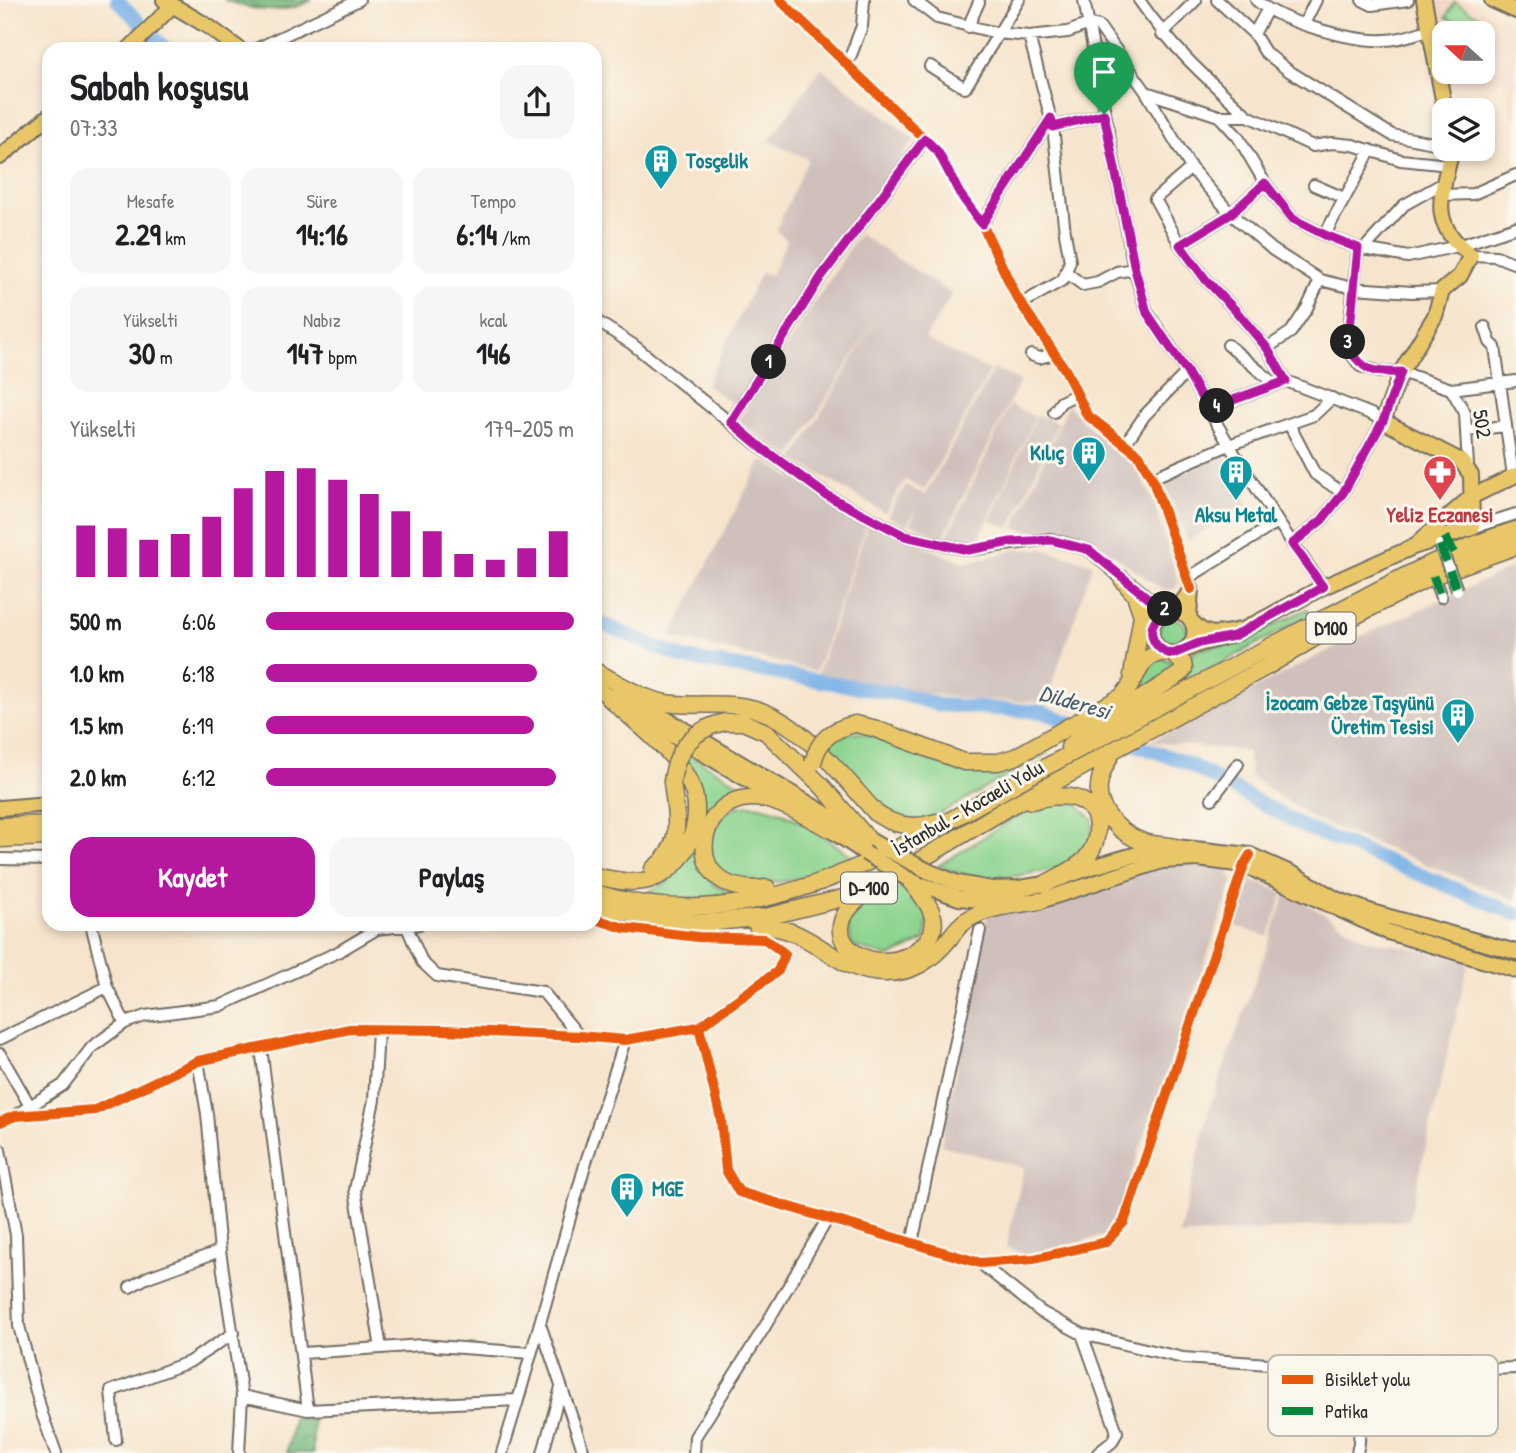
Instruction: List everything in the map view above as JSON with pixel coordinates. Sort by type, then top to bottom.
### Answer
[{"type":"highway","name":"D100","points":[[602,895],[629,901],[694,906],[776,897],[811,886],[904,847],[1047,767],[1080,744],[1305,628],[1446,545],[1516,530]]},
{"type":"highway","name":"D100","points":[[1114,751],[1326,631],[1433,576],[1516,546]]},
{"type":"highway","points":[[1102,707],[1126,687],[1132,677],[1140,637],[1140,604],[1122,579]]},
{"type":"highway","points":[[822,786],[813,763],[819,746],[832,731],[855,724],[873,727],[964,762],[998,762],[1015,757],[1130,689],[1141,666],[1150,656],[1155,653],[1175,652],[1184,669],[1125,719]]},
{"type":"highway","points":[[602,675],[654,699],[672,704],[745,707],[770,715],[825,756],[884,819],[916,827],[962,813]]},
{"type":"highway","points":[[602,692],[654,737],[684,773],[693,789],[696,814],[691,841],[677,862],[655,877],[629,882],[602,876]]},
{"type":"highway","points":[[602,875],[635,875],[648,872],[663,862],[670,853],[677,834],[672,782],[674,770],[688,740],[710,725],[725,722],[743,722],[766,732],[822,786],[871,845]]},
{"type":"highway","points":[[1114,751],[1106,762],[1098,787],[1100,799],[1112,822],[1123,832],[1142,841],[1176,847]]},
{"type":"highway","name":"İstanbul - Kocaeli Yolu","points":[[602,907],[705,923],[766,917],[847,897],[885,881],[1009,807],[1114,751]]},
{"type":"highway","points":[[1009,807],[1061,796],[1083,801],[1096,816],[1098,836],[1086,860],[1045,884]]},
{"type":"highway","points":[[811,886],[747,891],[731,887],[717,878],[708,865],[705,847],[711,822],[719,811],[732,802],[749,798],[767,800],[834,831]]},
{"type":"highway","points":[[0,826],[42,824]]},
{"type":"highway","points":[[0,839],[42,837]]},
{"type":"highway","points":[[885,881],[854,902],[842,918],[844,942],[849,950],[860,957],[875,961],[905,958],[930,938],[934,928],[932,910],[927,900],[908,879]]},
{"type":"highway","points":[[705,923],[773,926],[790,930],[849,966],[885,973],[918,967],[941,949],[966,920],[984,912],[1040,901]]},
{"type":"main road","points":[[1424,0],[1442,98]]},
{"type":"main road","points":[[1492,0],[1516,11]]},
{"type":"main road","points":[[136,42],[159,20],[169,3],[229,42]]},
{"type":"main road","points":[[0,157],[42,122]]},
{"type":"main road","points":[[1413,547],[1446,545],[1472,528],[1471,475],[1468,467],[1383,421],[1401,372],[1435,316],[1442,291],[1460,276],[1471,255],[1458,246],[1440,219],[1449,161]]},
{"type":"main road","points":[[1190,584],[1179,606],[1156,618],[1151,631],[1155,645],[1175,652],[1199,643],[1234,636],[1323,587],[1413,547],[1471,497],[1514,475]]},
{"type":"main road","points":[[1122,579],[1159,607],[1183,612],[1201,632],[1217,634],[1245,629]]},
{"type":"main road","points":[[1175,652],[1194,637],[1190,584]]},
{"type":"main road","points":[[602,677],[629,698],[765,775],[871,845],[908,879],[959,898],[1000,902],[1040,901],[1162,861],[1247,860],[1388,932],[1516,970]]},
{"type":"main road","points":[[602,692],[834,831],[958,883],[992,889],[1045,884],[1140,853],[1176,847],[1247,860],[1295,875],[1336,899],[1375,913],[1516,952]]},
{"type":"main road","points":[[0,808],[42,805]]},
{"type":"street","points":[[271,42],[359,0]]},
{"type":"street","points":[[780,0],[938,152],[960,194],[982,224],[1021,304],[1054,354],[1087,415],[1139,455],[1152,478],[1190,584],[1278,522]]},
{"type":"street","points":[[848,63],[862,26],[864,0]]},
{"type":"street","points":[[915,0],[936,18],[997,33],[1029,36],[1068,32],[1089,24],[1099,26],[1146,92],[1191,168],[1231,214],[1273,250],[1320,281],[1353,288],[1442,291]]},
{"type":"street","points":[[930,66],[965,88],[1019,0]]},
{"type":"street","points":[[1084,0],[1135,269],[1147,313],[1187,372],[1229,445],[1292,544],[1323,587]]},
{"type":"street","points":[[1139,0],[1162,34],[1248,116],[1312,146],[1353,145],[1401,160],[1448,165]]},
{"type":"street","points":[[1162,34],[1196,0]]},
{"type":"street","points":[[1217,0],[1254,34],[1265,52],[1289,71],[1392,135],[1432,143]]},
{"type":"street","points":[[1256,0],[1267,10],[1304,24],[1362,40],[1388,40],[1428,30]]},
{"type":"street","points":[[1304,24],[1316,0]]},
{"type":"street","points":[[1362,0],[1373,5],[1408,0]]},
{"type":"street","points":[[968,27],[979,2]]},
{"type":"street","points":[[1254,34],[1267,10]]},
{"type":"street","points":[[1021,304],[1063,280],[1070,261],[1052,123],[1029,36]]},
{"type":"street","points":[[1146,92],[1219,116],[1248,116]]},
{"type":"street","points":[[982,224],[1052,123],[1104,114]]},
{"type":"street","points":[[1219,116],[1238,137],[1265,183],[1293,219],[1325,235],[1361,248],[1408,257],[1458,246],[1516,227]]},
{"type":"street","points":[[731,422],[821,277],[925,139]]},
{"type":"street","points":[[1325,235],[1355,183],[1370,150]]},
{"type":"street","points":[[1191,168],[1155,199],[1180,245],[1206,280],[1267,348],[1280,382]]},
{"type":"street","points":[[1516,175],[1473,194],[1444,188],[1404,205],[1361,248],[1353,288],[1348,348],[1360,366],[1380,372],[1401,372],[1451,389],[1516,381]]},
{"type":"street","points":[[1180,245],[1231,214],[1265,183]]},
{"type":"street","points":[[1314,184],[1344,198]]},
{"type":"street","points":[[1471,255],[1496,256],[1516,264]]},
{"type":"street","points":[[1067,273],[1083,285],[1098,282],[1117,272],[1135,269]]},
{"type":"street","points":[[1267,348],[1291,332],[1320,281]]},
{"type":"street","points":[[602,325],[632,344],[763,449],[826,495],[905,536],[968,550],[1011,542],[1051,540],[1089,550],[1122,579]]},
{"type":"street","points":[[1485,327],[1490,342],[1495,347],[1504,426],[1514,475]]},
{"type":"street","points":[[1228,345],[1280,382],[1332,398],[1383,421],[1343,493],[1322,520],[1292,544]]},
{"type":"street","points":[[1031,355],[1039,358],[1054,354]]},
{"type":"street","points":[[1125,444],[1145,415],[1187,372]]},
{"type":"street","points":[[1208,409],[1280,382]]},
{"type":"street","name":"502","points":[[1451,389],[1465,413],[1468,467]]},
{"type":"street","points":[[1054,412],[1061,401],[1077,394]]},
{"type":"street","points":[[1152,478],[1229,445],[1314,415],[1332,398]]},
{"type":"street","points":[[1289,424],[1315,474],[1343,493]]},
{"type":"street","points":[[1466,431],[1504,426]]},
{"type":"street","points":[[1472,528],[1516,514]]},
{"type":"street","points":[[1446,545],[1457,590]]},
{"type":"street","points":[[1433,576],[1441,597]]},
{"type":"street","points":[[1212,799],[1238,764]]},
{"type":"street","points":[[0,859],[42,860]]},
{"type":"street","points":[[980,1264],[1034,1259],[1106,1242],[1124,1222],[1247,860]]},
{"type":"street","points":[[15,1116],[95,1110],[198,1061],[350,1029],[444,1030],[625,1040],[699,1027],[778,971],[785,954],[765,939],[698,937],[624,928],[602,921]]},
{"type":"street","points":[[912,1243],[979,930]]},
{"type":"street","points":[[93,931],[107,987],[125,1023]]},
{"type":"street","points":[[0,1122],[15,1116],[62,1085],[92,1046],[125,1023],[145,1016],[220,1006],[338,952],[374,931]]},
{"type":"street","points":[[409,931],[422,961],[437,976],[543,992],[579,1036]]},
{"type":"street","points":[[0,1039],[107,987]]},
{"type":"street","points":[[699,1027],[721,1119],[726,1170],[739,1192],[980,1264],[1041,1312],[1082,1334],[1183,1358],[1268,1364]]},
{"type":"street","points":[[378,1031],[374,1100],[355,1189],[381,1348]]},
{"type":"street","points":[[502,1453],[585,1165],[625,1040]]},
{"type":"street","points":[[261,1048],[308,1410]]},
{"type":"street","points":[[0,1054],[30,1106]]},
{"type":"street","points":[[198,1061],[207,1115],[220,1251],[242,1396],[239,1453]]},
{"type":"street","points":[[0,1150],[16,1235],[19,1326],[55,1453]]},
{"type":"street","points":[[694,1453],[695,1437],[764,1328],[828,1218]]},
{"type":"street","points":[[130,1287],[148,1277],[220,1251]]},
{"type":"street","points":[[540,1324],[584,1453]]},
{"type":"street","points":[[116,1440],[111,1391],[189,1362],[234,1333]]},
{"type":"street","points":[[1082,1334],[1117,1432],[1112,1442],[1098,1453]]},
{"type":"street","points":[[302,1353],[421,1345],[473,1351],[531,1353]]},
{"type":"street","points":[[1498,1369],[1516,1368]]},
{"type":"street","points":[[542,1453],[561,1387]]},
{"type":"street","points":[[242,1396],[308,1410],[518,1400]]},
{"type":"street","points":[[1357,1453],[1361,1436]]},
{"type":"shaded area","points":[[1432,0],[1465,0],[1491,15],[1516,23],[1516,125],[1503,77],[1485,98],[1453,98],[1450,84],[1495,84],[1495,21],[1437,21]]},
{"type":"shaded area","points":[[821,68],[915,140],[820,269],[736,406],[706,385],[761,272],[771,275],[787,240],[776,230],[808,159],[769,141]]},
{"type":"shaded area","points":[[859,234],[952,294],[925,339],[990,371],[924,490],[905,480],[885,513],[794,459],[881,311],[791,456],[738,422]]},
{"type":"shaded area","points":[[994,369],[1020,381],[943,538],[910,523],[918,507],[906,525],[887,516],[906,485],[925,495]]},
{"type":"shaded area","points":[[1010,405],[1035,417],[976,545],[948,535]]},
{"type":"shaded area","name":"Kılıç","points":[[1068,405],[1085,423],[1131,458],[1153,500],[1179,584],[1172,590],[1163,590],[1114,555],[1076,539],[1014,528]]},
{"type":"shaded area","points":[[1037,415],[1058,423],[1010,528],[990,520]]},
{"type":"shaded area","points":[[1226,454],[1249,506],[1188,540],[1164,482]]},
{"type":"shaded area","points":[[762,459],[866,525],[816,671],[670,637]]},
{"type":"shaded area","points":[[868,524],[966,563],[1017,549],[1042,549],[1093,564],[1046,702],[975,700],[901,690],[818,673]]},
{"type":"shaded area","points":[[1516,566],[1516,900],[1314,819],[1251,777],[1247,751],[1149,742],[1326,652]]},
{"type":"shaded area","points":[[1169,863],[1225,866],[1233,881],[1118,1212],[1104,1236],[1026,1255],[1006,1247],[1024,1168],[941,1145],[988,912],[1059,903],[1126,874]]},
{"type":"shaded area","points":[[1250,880],[1284,892],[1268,937],[1235,926]]},
{"type":"shaded area","points":[[1287,892],[1366,939],[1469,960],[1409,1220],[1179,1236],[1209,1109]]},
{"type":"green space","points":[[224,0],[312,0],[289,8],[268,10]]},
{"type":"green space","points":[[1455,2],[1478,16],[1475,21],[1453,21],[1446,17]]},
{"type":"green space","points":[[1307,609],[1310,614],[1138,710],[1196,650],[1242,641]]},
{"type":"green space","points":[[1173,619],[1183,623],[1187,633],[1183,643],[1173,647],[1163,643],[1159,633],[1163,623]]},
{"type":"green space","points":[[1158,657],[1173,662],[1176,669],[1120,704]]},
{"type":"green space","points":[[850,732],[891,742],[930,759],[969,771],[990,772],[1011,767],[1045,749],[1048,753],[927,821],[890,818],[826,752],[832,740]]},
{"type":"green space","points":[[689,755],[757,794],[723,803],[702,867],[714,885],[740,897],[678,900],[643,895],[668,881],[693,848],[684,763]]},
{"type":"green space","points":[[1052,802],[1077,804],[1093,820],[1090,847],[1061,868],[997,879],[964,875],[938,866],[1021,814]]},
{"type":"green space","points":[[751,805],[792,817],[854,857],[823,871],[795,879],[767,883],[733,883],[714,865],[709,841],[724,814],[736,807]]},
{"type":"green space","points":[[892,885],[913,894],[928,913],[925,940],[890,957],[852,946],[847,922],[860,905]]},
{"type":"green space","points":[[293,1417],[313,1420],[313,1453],[287,1453]]},
{"type":"waterway","name":"Dilderesi","points":[[117,0],[159,42]]},
{"type":"waterway","name":"Dilderesi","points":[[602,624],[684,658],[905,695],[939,705],[1042,712],[1080,726]]},
{"type":"waterway","name":"Dilderesi","points":[[1099,732],[1187,763],[1304,827],[1516,914]]},
{"type":"marked path","points":[[1445,537],[1454,553]]},
{"type":"marked path","points":[[1440,545],[1457,590]]},
{"type":"marked path","points":[[1433,576],[1441,597]]},
{"type":"cycle path","points":[[780,0],[938,152],[960,194],[982,224],[1016,296],[1066,371],[1087,415],[1139,455],[1152,478],[1191,589]]},
{"type":"cycle path","points":[[699,1027],[721,1119],[726,1170],[739,1192],[980,1263],[1034,1259],[1106,1242],[1124,1222],[1244,865],[1250,855]]},
{"type":"cycle path","points":[[0,1122],[15,1116],[95,1110],[198,1061],[350,1029],[444,1030],[625,1040],[699,1027],[778,971],[785,954],[765,939],[698,937],[624,928],[602,921]]},
{"type":"place","name":"Tosçelik","points":[[661,191]]},
{"type":"place","name":"Kılıç","points":[[1089,483]]},
{"type":"place","name":"Aksu Metal","points":[[1236,502]]},
{"type":"place","name":"Yeliz Eczanesi","points":[[1440,502]]},
{"type":"place","name":"İzocam Gebze Taşyünü Üretim Tesisi","points":[[1458,745]]},
{"type":"place","name":"MGE","points":[[627,1219]]},
{"type":"route","points":[[1104,114],[1135,269],[1147,313],[1187,372],[1208,409],[1286,381],[1267,348],[1206,280],[1180,245],[1242,206],[1265,183],[1293,219],[1358,248],[1348,348],[1360,366],[1380,372],[1401,372],[1383,421],[1343,493],[1322,520],[1292,544],[1323,587],[1234,636],[1199,643],[1173,654],[1160,650],[1155,645],[1151,631],[1156,618],[1169,611],[1159,607],[1122,579],[1089,550],[1051,540],[1011,542],[968,550],[905,536],[826,495],[731,422],[821,277],[925,139],[938,152],[960,194],[982,224],[1051,118],[1053,127],[1104,114]]}]
